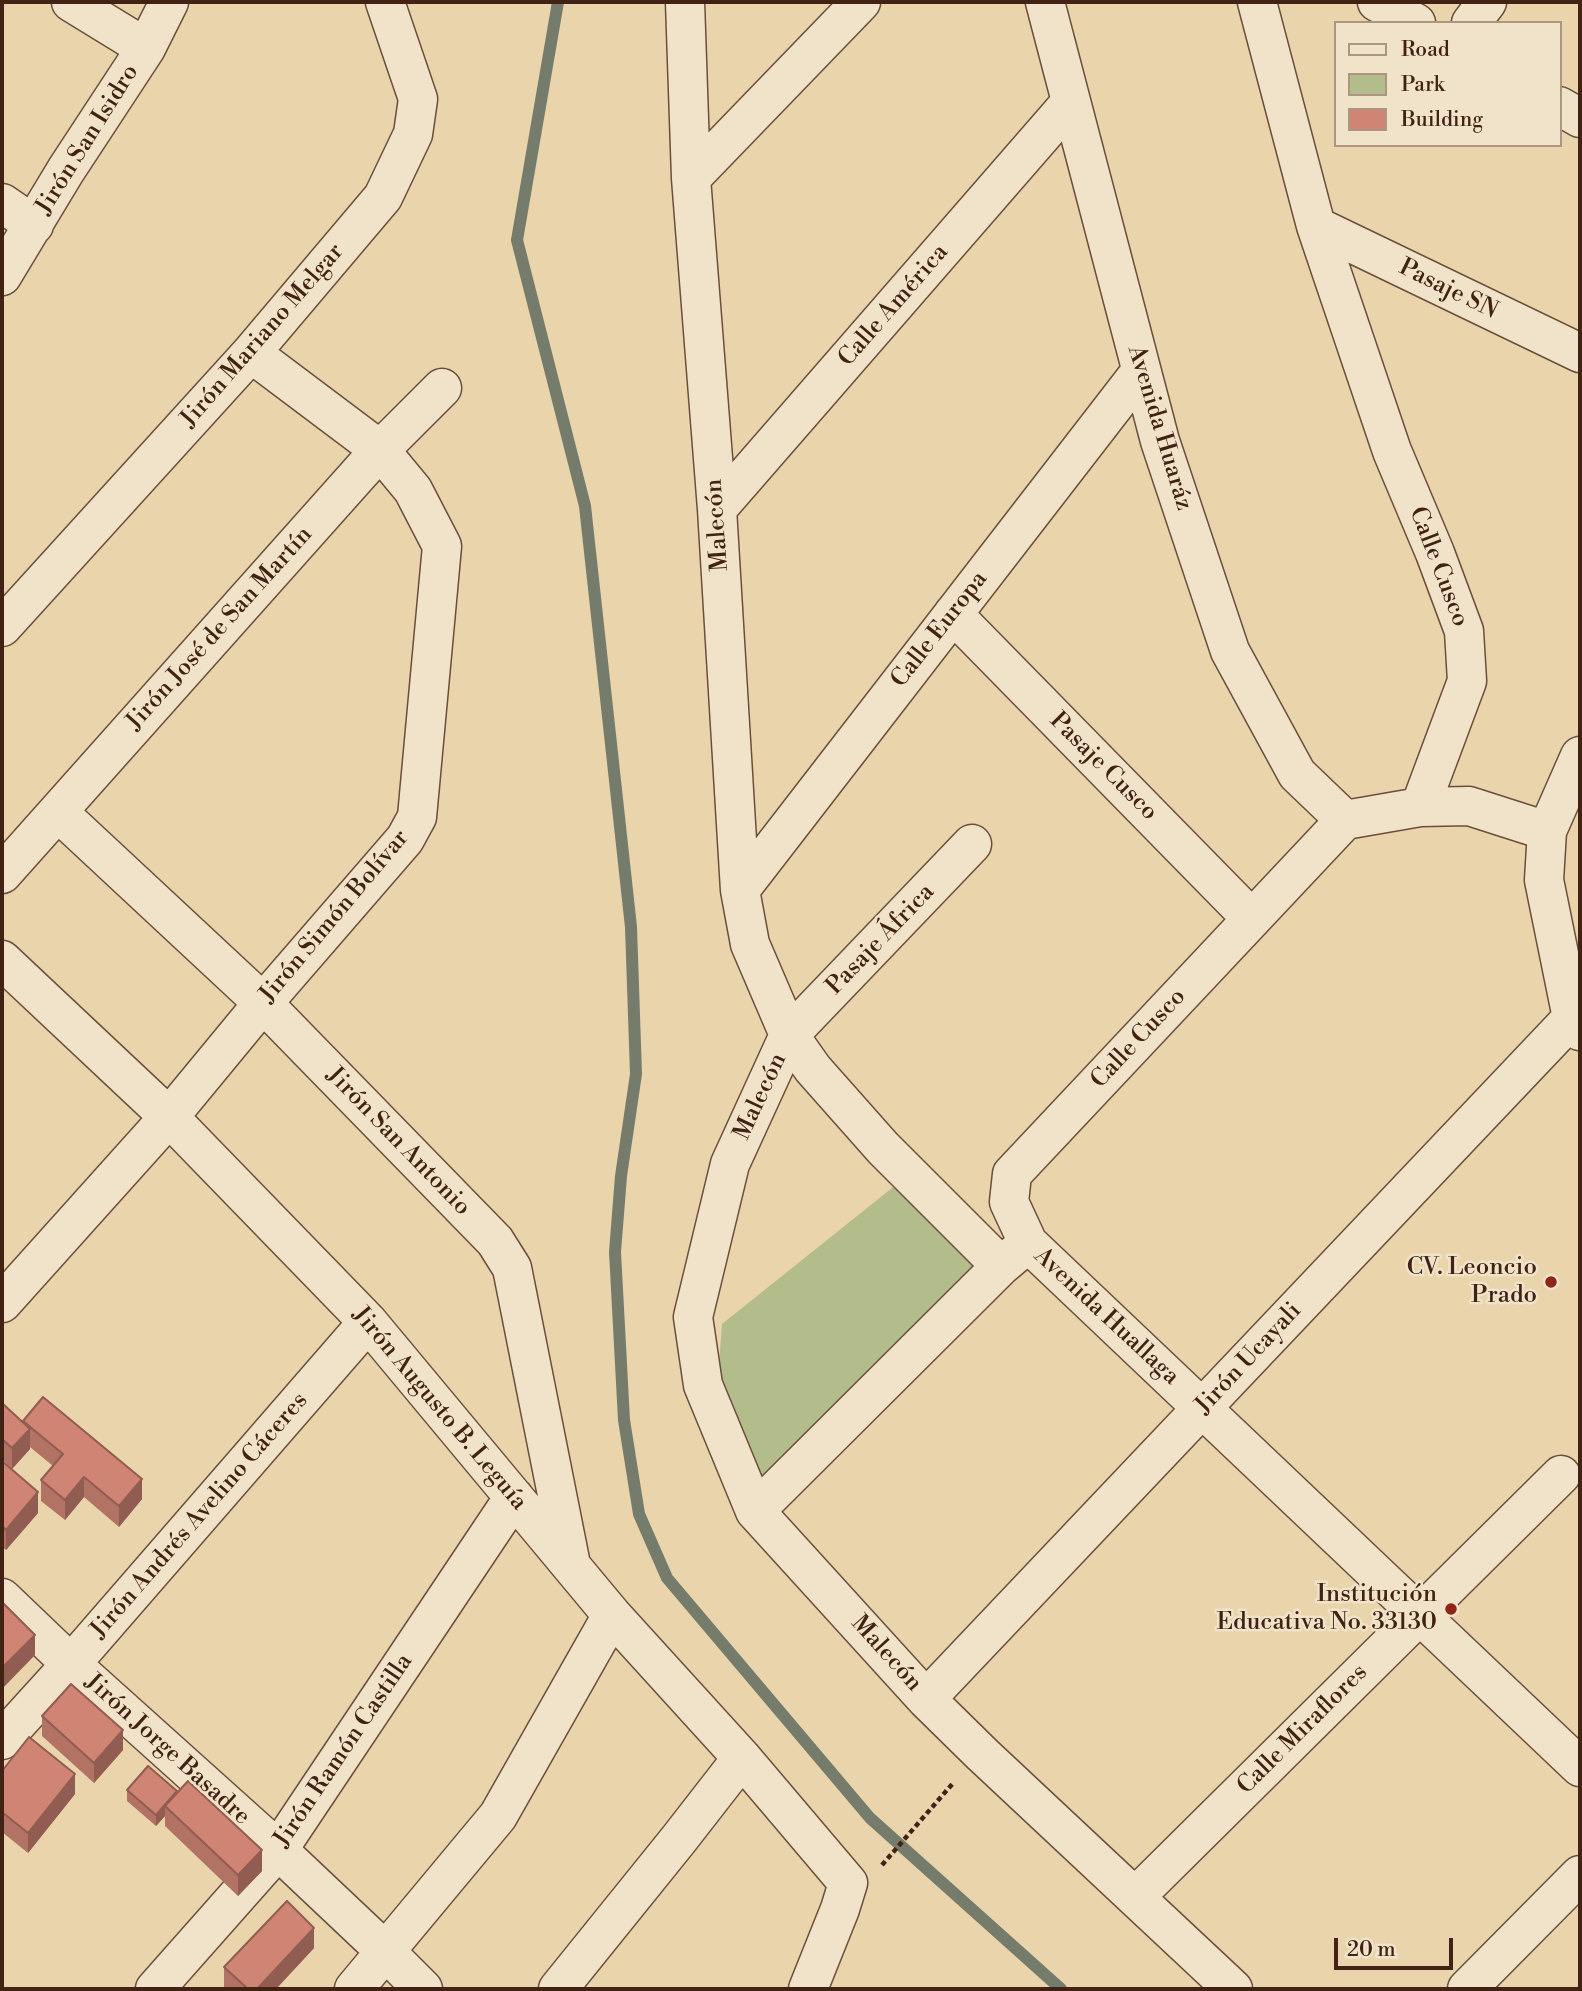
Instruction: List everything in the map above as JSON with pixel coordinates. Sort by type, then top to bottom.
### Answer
[{"type":"street","points":[[71,2],[146,48]]},
{"type":"street","name":"Jirón San Isidro","points":[[2,276],[66,170],[146,48],[169,2]]},
{"type":"street","name":"Jirón Mariano Melgar","points":[[2,627],[251,354],[383,197],[413,134],[418,99],[385,2]]},
{"type":"street","name":"Malecón","points":[[685,2],[691,178],[717,509],[740,890],[750,944],[789,1035],[730,1164],[693,1317],[703,1385],[755,1511],[926,1699],[1233,1989]]},
{"type":"street","points":[[691,178],[861,2]]},
{"type":"street","name":"Avenida Huaráz","points":[[1045,2],[1160,441],[1230,651],[1297,774],[1345,820]]},
{"type":"street","name":"Calle Cusco","points":[[1257,2],[1316,226],[1392,451],[1464,631],[1467,681],[1420,807]]},
{"type":"street","points":[[1377,2],[1412,21]]},
{"type":"street","points":[[1473,21],[1487,2]]},
{"type":"street","name":"Calle América","points":[[717,509],[1071,102]]},
{"type":"street","points":[[1561,107],[1580,118]]},
{"type":"street","points":[[2,203],[34,225]]},
{"type":"street","name":"Pasaje SN","points":[[1316,226],[1580,353]]},
{"type":"street","name":"Jirón Simón Bolívar","points":[[2,1303],[169,1116],[405,839],[417,817],[442,547],[413,490],[380,450],[251,354]]},
{"type":"street","name":"Calle Europa","points":[[740,890],[1141,371]]},
{"type":"street","name":"Jirón José de San Martín","points":[[2,874],[380,450],[442,388]]},
{"type":"street","name":"Pasaje Cusco","points":[[953,614],[1252,919]]},
{"type":"street","points":[[1574,1003],[1544,880],[1547,831],[1580,755]]},
{"type":"street","points":[[1345,820],[1420,807],[1469,806],[1547,831]]},
{"type":"street","name":"Jirón San Antonio","points":[[58,812],[263,1003],[495,1241],[512,1268],[571,1566]]},
{"type":"street","name":"Calle Cusco","points":[[1015,1255],[1009,1202],[1012,1174],[1345,820]]},
{"type":"street","name":"Pasaje África","points":[[789,1035],[972,844]]},
{"type":"street","name":"Jirón Augusto B. Leguía","points":[[2,960],[169,1116],[368,1322],[612,1615],[742,1758],[848,1883],[808,1989]]},
{"type":"street","name":"Jirón Ucayali","points":[[926,1699],[1202,1408],[1574,1003]]},
{"type":"street","name":"Avenida Huallaga","points":[[789,1035],[813,1069],[883,1148],[1202,1408],[1580,1767]]},
{"type":"street","points":[[755,1511],[1015,1255]]},
{"type":"street","name":"Jirón Andrés Avelino Cáceres","points":[[2,1740],[368,1322]]},
{"type":"street","name":"Calle Miraflores","points":[[1135,1897],[1561,1475]]},
{"type":"street","name":"Jirón Ramón Castilla","points":[[155,1989],[278,1850],[514,1497]]},
{"type":"street","name":"Jirón Jorge Basadre","points":[[2,1598],[71,1664],[278,1850],[423,1989]]},
{"type":"street","points":[[354,1989],[498,1816],[612,1615]]},
{"type":"street","points":[[558,1989],[742,1758]]},
{"type":"street","points":[[1467,1989],[1580,1875]]},
{"type":"path","points":[[881,1866],[951,1785]]},
{"type":"green space","points":[[902,1180],[988,1268],[766,1485],[718,1378],[722,1324]]},
{"type":"building","points":[[43,1397],[142,1479],[119,1506],[84,1477],[65,1500],[41,1480],[63,1454],[23,1421]]},
{"type":"building","points":[[2,1403],[30,1429],[12,1448],[2,1439]]},
{"type":"building","points":[[2,1461],[38,1492],[6,1530],[2,1526]]},
{"type":"building","points":[[2,1602],[35,1635],[2,1668]]},
{"type":"building","points":[[71,1684],[123,1730],[94,1763],[42,1716]]},
{"type":"building","points":[[29,1737],[75,1774],[28,1833],[2,1812],[2,1771]]},
{"type":"building","points":[[148,1766],[177,1791],[156,1815],[127,1790]]},
{"type":"building","points":[[188,1781],[262,1850],[238,1875],[165,1806]]},
{"type":"building","points":[[287,1901],[314,1928],[257,1989],[248,1989],[224,1967]]},
{"type":"waterway","points":[[558,2],[517,240],[585,506],[631,927],[636,1074],[621,1176],[615,1252],[624,1420],[639,1514],[667,1578],[870,1818],[1061,1989]]},
{"type":"place","name":"CV. Leoncio Prado","points":[[1551,1282]]},
{"type":"place","name":"Institución Educativa No. 33130","points":[[1451,1609]]}]
